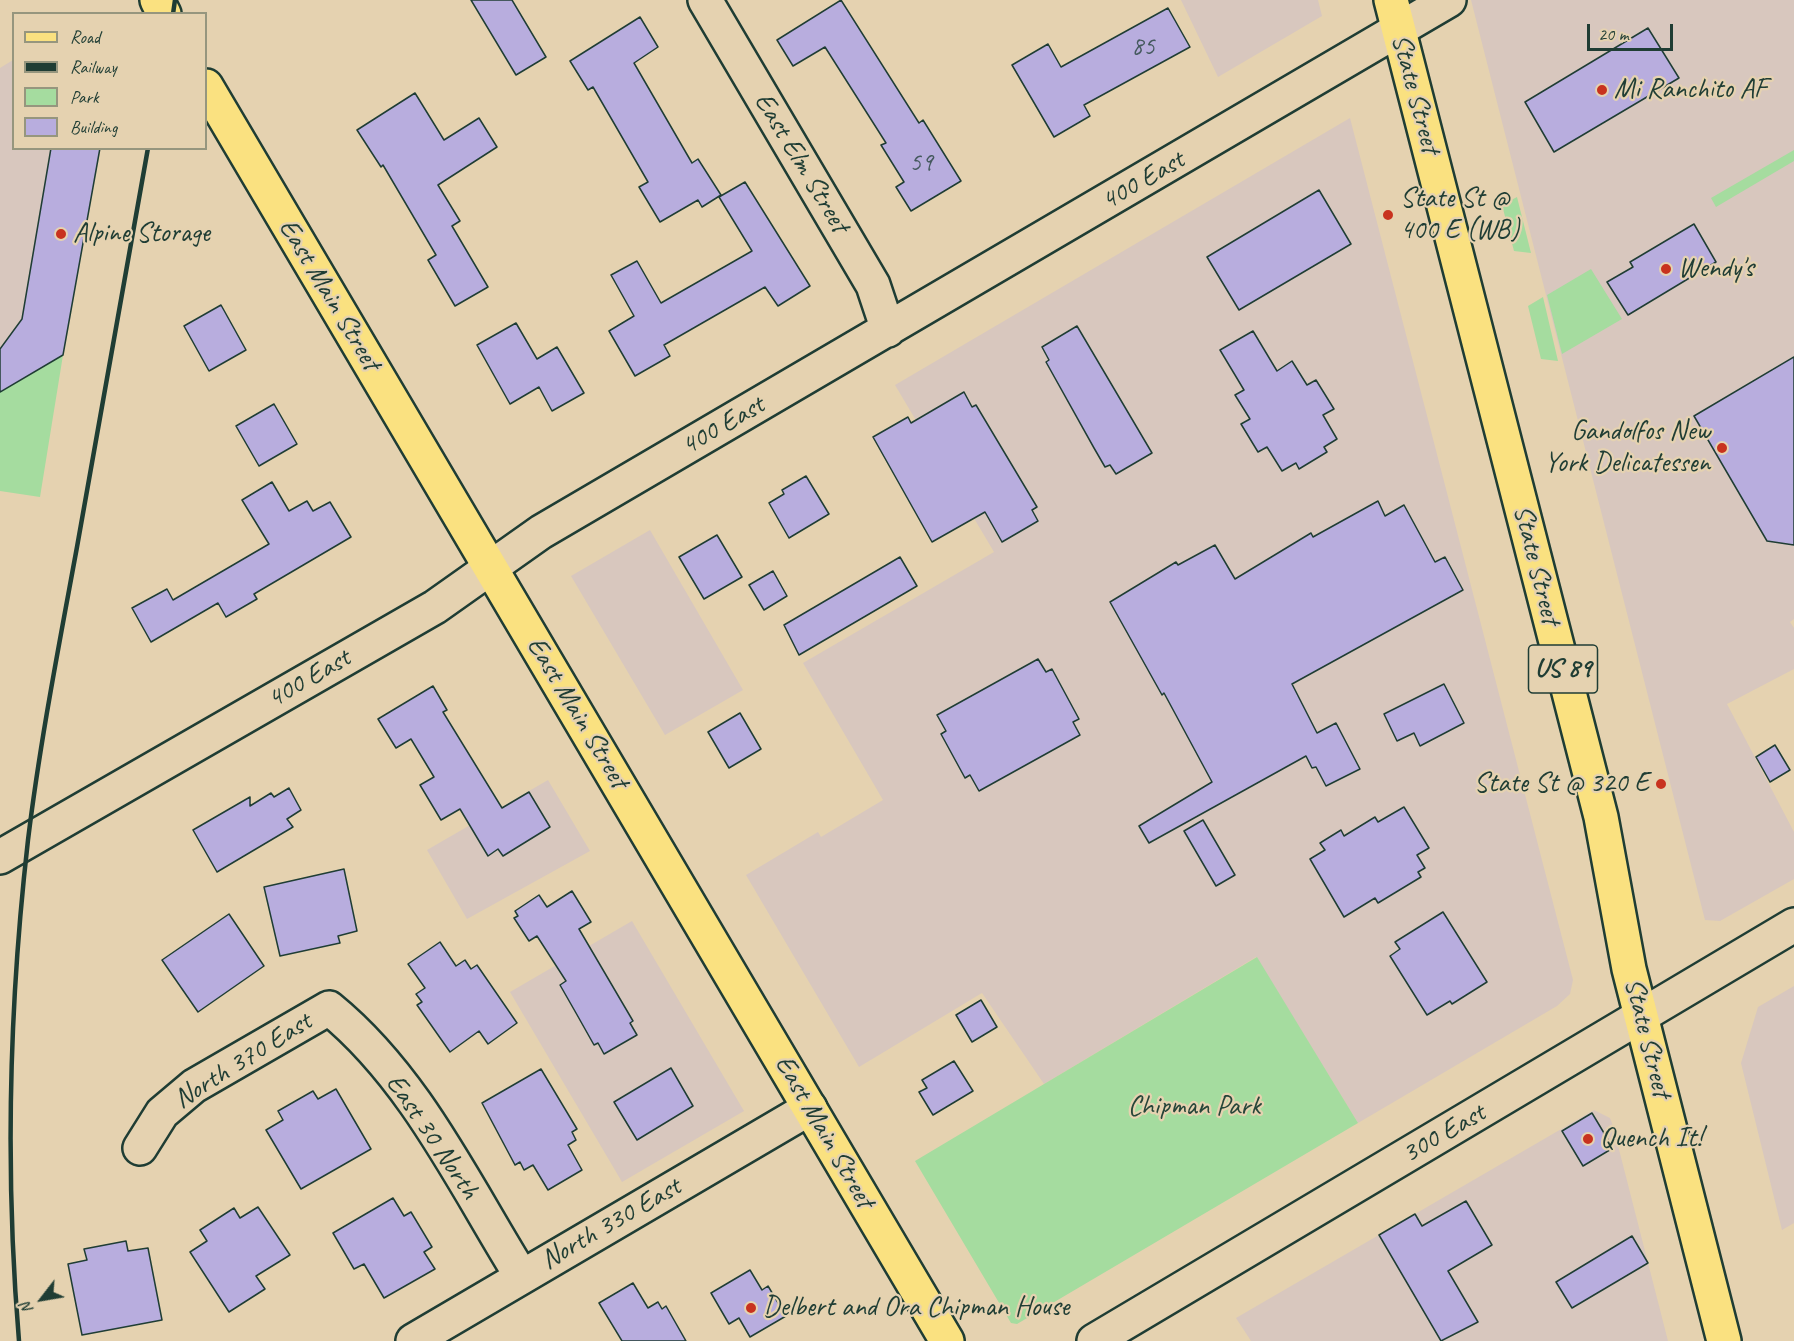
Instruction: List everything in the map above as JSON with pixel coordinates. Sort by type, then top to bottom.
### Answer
[{"type":"main road","name":"State Street","points":[[1395,15],[1601,817],[1629,969],[1724,1341]]},
{"type":"main road","name":"East Main Street","points":[[207,88],[947,1341]]},
{"type":"street","name":"East Elm Street","points":[[705,0],[873,285],[888,330]]},
{"type":"street","name":"400 East","points":[[0,857],[435,607],[542,532],[888,330],[1395,15],[1449,0]]},
{"type":"street","name":"300 East","points":[[1094,1341],[1794,925]]},
{"type":"street","name":"North 370 East","points":[[140,1148],[162,1113],[194,1086],[329,1008]]},
{"type":"street","name":"East 30 North","points":[[329,1008],[354,1028],[397,1080],[438,1136],[522,1276]]},
{"type":"street","name":"North 330 East","points":[[413,1341],[810,1108]]},
{"type":"shaded area","points":[[1181,0],[1318,0],[1322,16],[1218,77]]},
{"type":"shaded area","points":[[1471,0],[1794,0],[1794,619],[1790,622],[1794,628],[1794,669],[1727,704],[1794,832],[1794,879],[1720,921],[1705,920]]},
{"type":"shaded area","points":[[12,61],[12,150],[100,150],[63,355],[0,392],[0,68]]},
{"type":"shaded area","points":[[1350,118],[1573,980],[1570,994],[1557,1006],[1358,1123],[1256,957],[1044,1084],[982,993],[859,1067],[746,875],[818,832],[821,837],[883,800],[803,663],[994,552],[895,385]]},
{"type":"shaded area","points":[[650,530],[743,690],[665,735],[571,576]]},
{"type":"shaded area","points":[[548,780],[590,851],[467,919],[427,850]]},
{"type":"shaded area","points":[[632,921],[744,1111],[622,1182],[510,992]]},
{"type":"shaded area","points":[[1794,986],[1794,1223],[1782,1230],[1741,1063],[1758,1007]]},
{"type":"shaded area","points":[[1594,1110],[1610,1118],[1613,1126],[1668,1341],[1251,1341],[1236,1318]]},
{"type":"green space","points":[[1794,150],[1794,161],[1716,207],[1711,198]]},
{"type":"green space","points":[[1517,197],[1531,253],[1514,251],[1502,205]]},
{"type":"green space","points":[[1591,269],[1622,319],[1562,354],[1547,295]]},
{"type":"green space","points":[[1543,297],[1558,361],[1541,359],[1528,306]]},
{"type":"green space","points":[[63,355],[40,497],[0,491],[0,392]]},
{"type":"green space","name":"Chipman Park","points":[[1257,957],[1358,1123],[1017,1324],[1011,1323],[915,1161]]},
{"type":"building","points":[[471,0],[512,0],[546,57],[516,75]]},
{"type":"building","points":[[841,0],[919,123],[923,120],[961,181],[911,211],[896,187],[904,182],[881,145],[886,143],[825,47],[793,66],[777,40]]},
{"type":"building","points":[[1168,8],[1190,47],[1084,105],[1090,116],[1054,137],[1012,65],[1048,44],[1061,67]]},
{"type":"building","points":[[640,17],[658,47],[634,63],[692,163],[698,159],[721,195],[702,207],[698,200],[660,222],[639,187],[648,182],[593,87],[588,90],[570,61]]},
{"type":"building","name":"Mi Ranchito AF","points":[[1648,28],[1679,78],[1554,152],[1525,102]]},
{"type":"building","points":[[415,93],[444,140],[479,118],[497,147],[438,185],[460,221],[452,226],[488,287],[455,306],[428,260],[436,255],[383,165],[381,167],[357,130]]},
{"type":"building","name":"Alpine Storage","points":[[51,150],[100,150],[63,355],[0,392],[0,349],[22,319]]},
{"type":"building","points":[[745,182],[810,286],[778,306],[765,287],[664,345],[670,356],[635,376],[609,331],[634,316],[611,275],[637,261],[661,303],[752,251],[719,197]]},
{"type":"building","points":[[1319,190],[1351,244],[1239,310],[1207,257]]},
{"type":"building","name":"Wendy's","points":[[1694,224],[1716,262],[1628,315],[1607,282],[1633,267],[1630,262]]},
{"type":"building","points":[[221,305],[246,350],[209,371],[184,326]]},
{"type":"building","points":[[516,323],[537,359],[557,347],[584,393],[552,411],[539,387],[510,404],[477,345]]},
{"type":"building","points":[[1077,326],[1152,453],[1116,474],[1110,465],[1105,467],[1046,362],[1049,360],[1042,347]]},
{"type":"building","points":[[1253,331],[1277,371],[1292,361],[1307,385],[1316,380],[1334,409],[1323,415],[1337,439],[1324,447],[1327,452],[1299,469],[1296,463],[1282,471],[1267,447],[1258,452],[1241,424],[1250,419],[1235,395],[1244,390],[1220,350]]},
{"type":"building","points":[[1794,357],[1794,545],[1767,541],[1694,416]]},
{"type":"building","points":[[964,392],[972,407],[976,405],[1037,507],[1032,510],[1038,521],[1002,542],[985,512],[932,542],[873,437],[908,417],[911,423]]},
{"type":"building","points":[[274,404],[297,444],[259,466],[236,426]]},
{"type":"building","points":[[806,476],[829,514],[789,538],[769,503],[784,494],[782,490]]},
{"type":"building","points":[[272,482],[289,511],[307,501],[313,511],[330,502],[351,537],[254,594],[257,599],[226,617],[218,603],[151,642],[132,608],[167,589],[173,600],[269,544],[242,500]]},
{"type":"building","points":[[1378,501],[1385,516],[1404,505],[1435,562],[1445,557],[1463,590],[1292,684],[1317,733],[1336,723],[1360,769],[1326,786],[1316,767],[1312,768],[1306,756],[1149,843],[1139,826],[1212,782],[1164,693],[1162,695],[1110,602],[1176,562],[1178,565],[1215,545],[1235,579],[1311,533],[1313,537]]},
{"type":"building","points":[[717,535],[742,577],[704,599],[679,557]]},
{"type":"building","points":[[900,557],[917,586],[799,655],[784,625]]},
{"type":"building","points":[[773,571],[787,596],[764,610],[749,585]]},
{"type":"building","points":[[1038,659],[1046,672],[1052,669],[1079,719],[1073,722],[1080,735],[979,791],[970,775],[965,778],[941,734],[946,731],[937,715]]},
{"type":"building","points":[[1444,684],[1464,723],[1420,746],[1414,733],[1397,741],[1384,714]]},
{"type":"building","points":[[433,686],[447,710],[443,712],[502,808],[529,792],[550,827],[503,856],[498,849],[488,856],[460,809],[441,820],[420,785],[434,777],[411,739],[396,748],[378,719]]},
{"type":"building","points":[[740,713],[761,749],[729,768],[708,732]]},
{"type":"building","points":[[1775,745],[1790,770],[1770,782],[1756,757]]},
{"type":"building","points":[[289,788],[301,810],[287,819],[293,827],[217,872],[193,830],[250,797],[250,806],[271,793],[274,797]]},
{"type":"building","points":[[1404,807],[1429,848],[1417,855],[1425,868],[1418,872],[1421,877],[1378,903],[1375,898],[1344,917],[1310,859],[1325,850],[1320,843],[1341,830],[1344,836],[1375,817],[1378,822]]},
{"type":"building","points":[[1203,820],[1235,875],[1216,886],[1184,831]]},
{"type":"building","points":[[344,869],[357,931],[338,936],[340,943],[280,956],[264,887]]},
{"type":"building","points":[[572,891],[591,922],[579,929],[633,1021],[630,1023],[637,1035],[604,1054],[598,1043],[594,1045],[560,985],[566,981],[537,936],[529,941],[514,918],[518,916],[515,911],[539,895],[547,907]]},
{"type":"building","points":[[1443,912],[1487,982],[1452,1004],[1450,1001],[1427,1015],[1390,956],[1400,949],[1395,942]]},
{"type":"building","points":[[229,914],[264,966],[198,1012],[162,960]]},
{"type":"building","points":[[440,942],[456,966],[465,960],[471,969],[477,965],[517,1023],[488,1044],[479,1031],[450,1052],[417,1005],[422,1002],[416,994],[425,988],[408,964]]},
{"type":"building","points":[[981,1000],[997,1027],[972,1042],[956,1015]]},
{"type":"building","points":[[954,1061],[973,1091],[933,1115],[919,1092],[927,1088],[922,1080]]},
{"type":"building","points":[[671,1068],[693,1106],[637,1140],[614,1102]]},
{"type":"building","points":[[541,1069],[577,1129],[572,1132],[576,1140],[568,1145],[582,1170],[548,1190],[533,1165],[524,1170],[520,1162],[515,1165],[482,1103]]},
{"type":"building","points":[[336,1089],[371,1149],[301,1189],[266,1130],[283,1120],[278,1111],[313,1091],[318,1099]]},
{"type":"building","name":"Quench It!","points":[[1592,1113],[1613,1148],[1583,1166],[1562,1131]]},
{"type":"building","points":[[393,1198],[404,1216],[411,1212],[432,1247],[424,1252],[435,1269],[384,1298],[364,1264],[354,1269],[333,1233]]},
{"type":"building","points":[[1466,1201],[1492,1245],[1448,1271],[1478,1322],[1441,1341],[1379,1235],[1415,1214],[1422,1226]]},
{"type":"building","points":[[258,1207],[290,1255],[256,1276],[265,1289],[229,1312],[190,1252],[207,1241],[200,1230],[234,1208],[240,1218]]},
{"type":"building","points":[[1632,1236],[1648,1263],[1572,1308],[1556,1282]]},
{"type":"building","points":[[126,1241],[128,1251],[148,1248],[162,1320],[82,1335],[68,1264],[87,1260],[84,1249]]},
{"type":"building","name":"Delbert and Ora Chipman House","points":[[750,1270],[762,1290],[768,1286],[786,1316],[750,1337],[739,1318],[729,1324],[711,1293]]},
{"type":"building","points":[[633,1283],[648,1308],[658,1302],[662,1309],[666,1306],[686,1341],[622,1341],[599,1303]]},
{"type":"railway","points":[[173,12],[175,0]]},
{"type":"railway","points":[[19,1341],[12,1216],[11,1090],[17,965],[28,840],[50,694],[148,150]]},
{"type":"place","name":"Mi Ranchito AF","points":[[1602,90]]},
{"type":"place","name":"State St @ 400 E (WB)","points":[[1388,215]]},
{"type":"place","name":"Alpine Storage","points":[[61,234]]},
{"type":"place","name":"Wendy's","points":[[1666,269]]},
{"type":"place","name":"Gandolfos New York Delicatessen","points":[[1722,448]]},
{"type":"place","name":"State St @ 320 E","points":[[1661,784]]},
{"type":"place","name":"Quench It!","points":[[1588,1139]]},
{"type":"place","name":"Delbert and Ora Chipman House","points":[[751,1308]]}]
